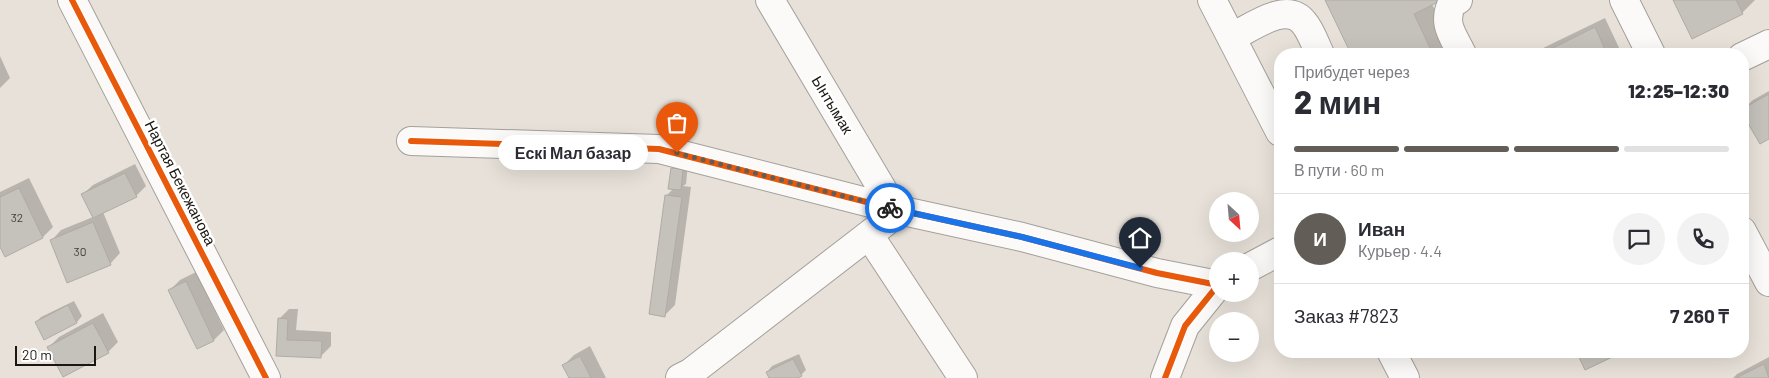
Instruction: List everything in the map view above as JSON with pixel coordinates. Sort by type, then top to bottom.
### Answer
[{"type":"street","name":"Нартая Бекежанова","points":[[72,0],[266,378]]},
{"type":"street","name":"Ынтымак","points":[[770,0],[897,210]]},
{"type":"street","points":[[1212,0],[1274,120]]},
{"type":"street","points":[[1458,0],[1452,3],[1447,14],[1447,23],[1459,48]]},
{"type":"street","points":[[1624,0],[1648,48]]},
{"type":"street","points":[[1232,38],[1278,14],[1289,13],[1298,16],[1305,23],[1317,48]]},
{"type":"street","points":[[1749,54],[1769,44]]},
{"type":"street","points":[[411,141],[659,149],[897,210],[1022,237],[1157,273],[1218,285],[1185,326],[1165,378]]},
{"type":"street","points":[[680,378],[690,373],[869,235],[897,210]]},
{"type":"street","points":[[869,235],[963,378]]},
{"type":"street","points":[[1749,244],[1769,282]]},
{"type":"street","points":[[1259,262],[1274,254]]},
{"type":"street","points":[[1395,358],[1405,378]]},
{"type":"building","points":[[1325,0],[1442,0],[1414,14],[1430,48],[1348,48]]},
{"type":"building","points":[[1673,0],[1736,0],[1743,14],[1692,39]]},
{"type":"building","points":[[1595,27],[1604,48],[1553,48]]},
{"type":"building","points":[[1769,94],[1769,139],[1760,144],[1749,125],[1749,105]]},
{"type":"building","points":[[671,168],[683,169],[681,190],[668,189]]},
{"type":"building","points":[[125,173],[137,197],[93,218],[81,194]]},
{"type":"building","points":[[19,188],[43,238],[5,257],[0,247],[0,197]]},
{"type":"building","points":[[665,195],[682,197],[665,317],[649,314]]},
{"type":"building","points":[[93,222],[111,265],[67,283],[50,240]]},
{"type":"building","points":[[186,281],[214,341],[197,349],[168,290]]},
{"type":"building","points":[[68,305],[77,323],[44,340],[35,322]]},
{"type":"building","points":[[278,318],[288,319],[287,340],[322,341],[321,358],[276,356]]},
{"type":"building","points":[[93,323],[109,353],[63,377],[47,347]]},
{"type":"building","points":[[580,356],[591,378],[569,378],[562,365]]},
{"type":"building","points":[[1579,358],[1610,358],[1585,370]]},
{"type":"building","points":[[793,359],[802,376],[798,378],[769,378],[766,372]]},
{"type":"building","points":[[1764,364],[1769,378],[1736,378]]},
{"type":"cycle path","points":[[72,0],[266,378]]},
{"type":"cycle path","points":[[411,141],[659,149],[894,209],[1022,237],[1157,273],[1218,285],[1185,326],[1165,378]]},
{"type":"way so far","points":[[677,153],[890,208]]},
{"type":"place","name":"Ескі Мал базар","points":[[677,153]]},
{"type":"route","points":[[890,208],[1022,237],[1140,268]]}]
